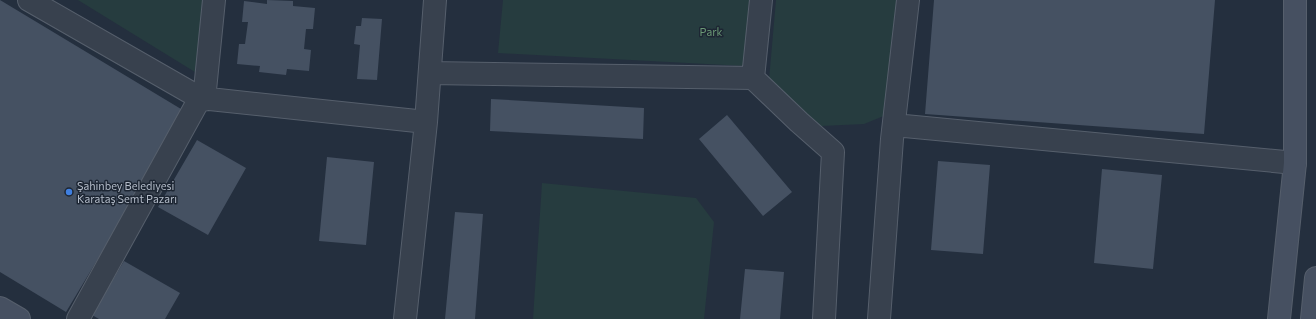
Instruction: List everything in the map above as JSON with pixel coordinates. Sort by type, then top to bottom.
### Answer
[{"type":"street","points":[[29,0],[202,99],[426,122]]},
{"type":"street","points":[[78,319],[202,99],[214,0]]},
{"type":"street","points":[[405,319],[426,122],[435,0]]},
{"type":"street","points":[[753,78],[761,0]]},
{"type":"street","points":[[879,319],[894,125],[908,0]]},
{"type":"street","points":[[1279,319],[1295,163],[1295,0]]},
{"type":"street","points":[[430,73],[753,78],[833,152],[824,319]]},
{"type":"street","points":[[894,125],[1295,163]]},
{"type":"street","points":[[1312,319],[1316,278]]},
{"type":"street","points":[[0,308],[19,319]]},
{"type":"green space","points":[[78,0],[203,0],[195,72]]},
{"type":"green space","name":"Park","points":[[503,0],[749,0],[745,66],[498,53]]},
{"type":"green space","points":[[776,0],[902,0],[891,113],[864,124],[821,126],[769,80]]},
{"type":"green space","points":[[542,183],[696,198],[714,222],[704,319],[533,319]]},
{"type":"building","name":"Şahinbey Belediyesi Karataş Semt Pazarı","points":[[0,0],[186,112],[66,312],[0,272]]},
{"type":"building","points":[[267,0],[293,1],[293,6],[315,8],[313,29],[306,29],[304,49],[311,50],[309,71],[287,69],[286,75],[259,72],[260,66],[237,64],[239,44],[245,44],[248,22],[242,22],[244,1],[267,4]]},
{"type":"building","points":[[934,0],[1215,0],[1204,134],[925,114]]},
{"type":"building","points":[[362,18],[382,19],[377,80],[357,79],[360,45],[354,44],[356,26],[361,26]]},
{"type":"building","points":[[491,99],[644,108],[643,139],[490,131]]},
{"type":"building","points":[[727,115],[792,192],[763,216],[699,139]]},
{"type":"building","points":[[197,140],[246,168],[208,235],[158,207]]},
{"type":"building","points":[[327,157],[374,162],[366,245],[319,241]]},
{"type":"building","points":[[938,161],[990,165],[983,254],[931,250]]},
{"type":"building","points":[[1102,169],[1162,175],[1153,269],[1094,263]]},
{"type":"building","points":[[455,212],[483,214],[475,319],[445,319]]},
{"type":"building","points":[[124,261],[180,293],[165,319],[99,319],[92,315]]},
{"type":"building","points":[[745,269],[784,272],[780,319],[740,319]]},
{"type":"place","name":"Şahinbey Belediyesi Karataş Semt Pazarı","points":[[69,192]]}]
